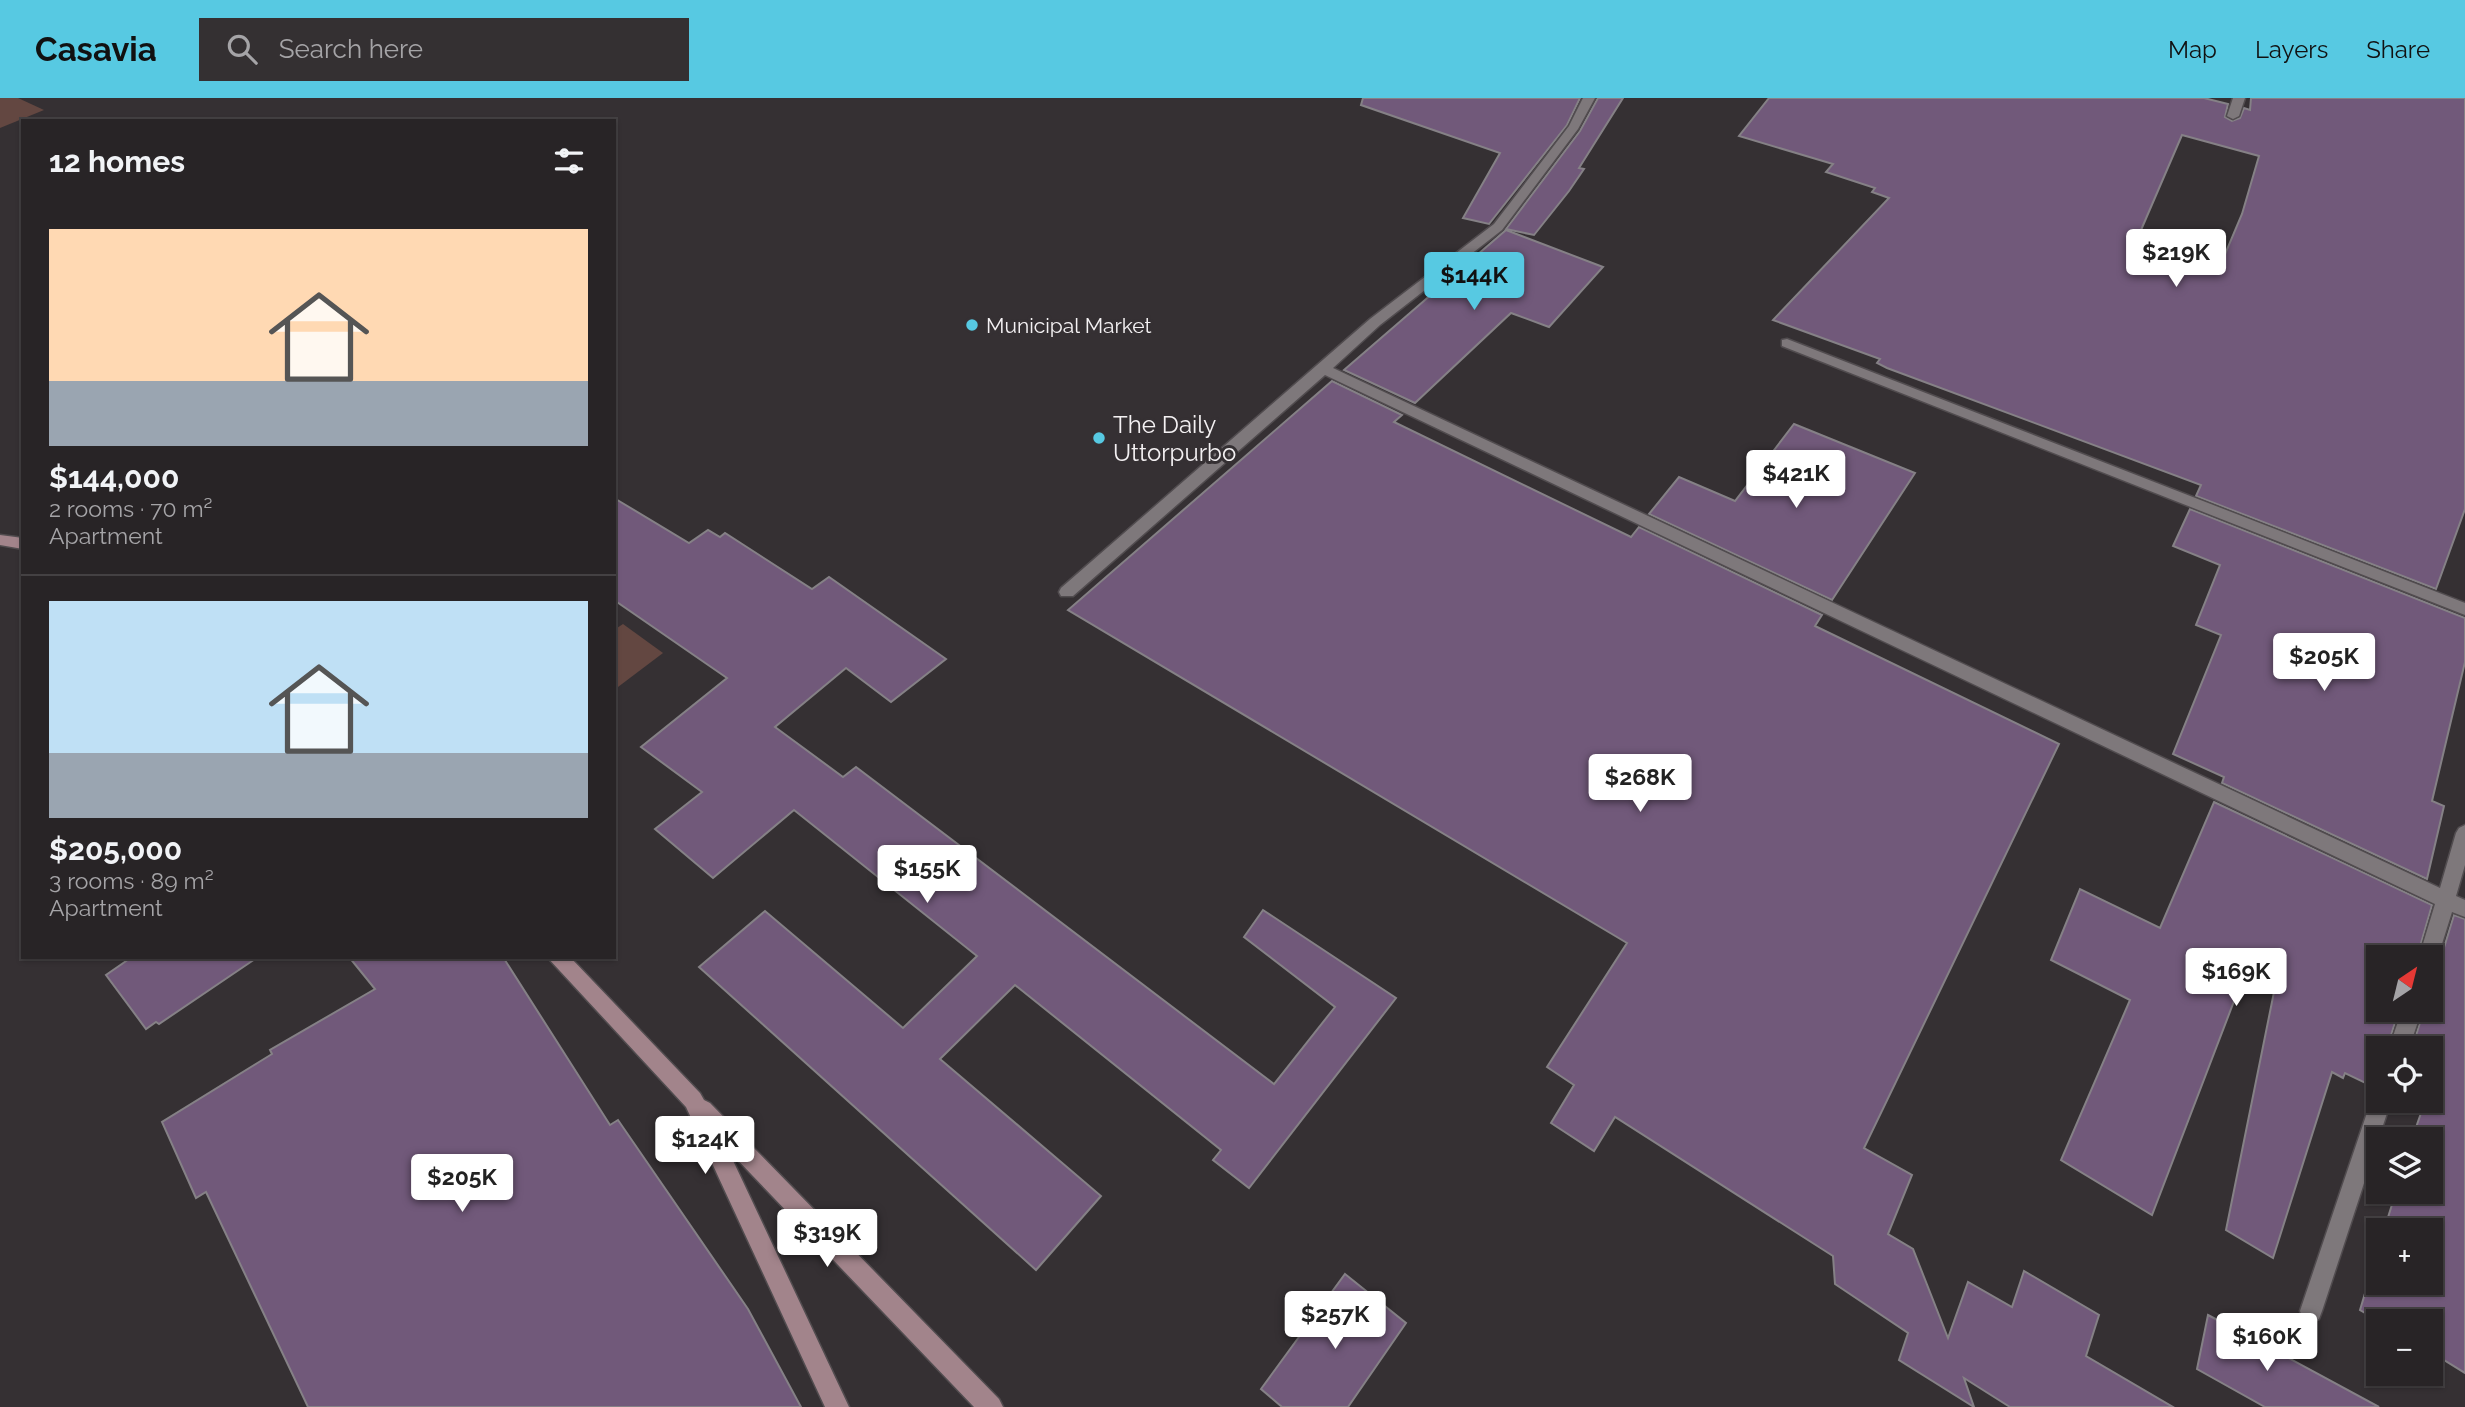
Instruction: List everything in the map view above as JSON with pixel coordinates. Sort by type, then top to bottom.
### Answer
[{"type":"street","points":[[1067,592],[1375,322],[1498,227],[1574,127],[1589,98]]},
{"type":"street","points":[[2233,116],[2239,98]]},
{"type":"street","points":[[1787,343],[2465,609]]},
{"type":"street","points":[[1324,369],[2456,905]]},
{"type":"street","points":[[0,540],[21,544]]},
{"type":"street","points":[[2435,945],[2456,905],[2465,833]]},
{"type":"street","points":[[559,959],[991,1407]]},
{"type":"street","points":[[694,1100],[837,1407]]},
{"type":"street","points":[[2311,1311],[2377,1113]]},
{"type":"shaded area","points":[[0,98],[18,98],[44,110],[21,119],[0,128]]},
{"type":"shaded area","points":[[623,624],[663,653],[616,688],[616,629]]},
{"type":"building","points":[[1363,98],[1580,98],[1567,125],[1489,224],[1463,218],[1500,153],[1361,105]]},
{"type":"building","points":[[1598,98],[1623,98],[1579,168],[1584,169],[1569,191],[1534,235],[1506,229],[1580,131]]},
{"type":"building","points":[[1769,98],[2204,98],[2228,104],[2225,117],[2232,121],[2240,118],[2244,108],[2250,110],[2251,98],[2465,98],[2465,509],[2436,589],[2196,496],[2201,485],[1887,368],[1877,363],[1880,359],[1773,320],[1889,198],[1872,192],[1875,188],[1826,172],[1833,164],[1739,136]],"holes":[[[2182,135],[2259,156],[2242,214],[2220,266],[2138,237]]]},
{"type":"building","points":[[1506,230],[1603,267],[1549,327],[1511,313],[1415,403],[1344,370]]},
{"type":"building","points":[[1332,381],[1402,415],[1394,422],[1631,537],[1639,527],[1822,615],[1815,626],[2059,744],[1864,1148],[1912,1175],[1888,1234],[1913,1249],[1948,1338],[1968,1282],[2012,1307],[2024,1271],[2099,1315],[2086,1356],[2173,1407],[2010,1407],[1964,1378],[1974,1407],[1899,1360],[1908,1333],[1835,1284],[1833,1256],[1615,1117],[1594,1151],[1551,1123],[1574,1085],[1547,1067],[1627,943],[1068,610]]},
{"type":"building","points":[[1794,424],[1915,473],[1832,600],[1649,514],[1679,477],[1735,501]]},
{"type":"building","points":[[616,499],[689,543],[708,530],[720,537],[725,533],[812,589],[829,577],[946,659],[891,702],[846,668],[775,727],[843,777],[856,767],[1274,1084],[1335,1007],[1244,937],[1263,910],[1396,998],[1249,1188],[1213,1160],[1221,1150],[1015,985],[940,1059],[1101,1196],[1036,1270],[699,967],[765,911],[903,1028],[977,956],[794,810],[713,878],[655,829],[702,792],[641,747],[727,678],[616,601]]},
{"type":"building","points":[[2190,509],[2465,618],[2465,662],[2432,801],[2444,806],[2427,879],[2222,783],[2224,777],[2173,754],[2221,635],[2196,625],[2220,565],[2173,546]]},
{"type":"building","points":[[2214,802],[2432,905],[2420,945],[2366,945],[2366,1022],[2395,1022],[2391,1036],[2366,1036],[2366,1083],[2345,1073],[2343,1078],[2332,1072],[2273,1258],[2226,1230],[2274,992],[2241,983],[2152,1215],[2061,1160],[2130,1000],[2051,960],[2080,889],[2160,928]]},
{"type":"building","points":[[2454,915],[2465,919],[2465,1373],[2443,1359],[2443,1309],[2366,1309],[2366,1313],[2360,1310],[2366,1290],[2366,1295],[2443,1295],[2443,1218],[2388,1218],[2392,1204],[2443,1204],[2443,1127],[2416,1127],[2421,1113],[2443,1113],[2443,1036],[2416,1036],[2420,1022],[2443,1022],[2443,951]]},
{"type":"building","points":[[129,959],[255,959],[159,1024],[156,1022],[146,1029],[106,975]]},
{"type":"building","points":[[351,959],[504,959],[610,1125],[618,1120],[748,1309],[801,1407],[308,1407],[206,1192],[196,1198],[162,1122],[272,1054],[270,1050],[375,989]]},
{"type":"building","points":[[1345,1274],[1406,1323],[1348,1407],[1282,1407],[1261,1389]]},
{"type":"building","points":[[2208,1315],[2379,1407],[2265,1407],[2197,1369]]},
{"type":"place","name":"Municipal Market","points":[[972,325]]},
{"type":"place","name":"The Daily Uttorpurbo","points":[[1099,438]]}]
